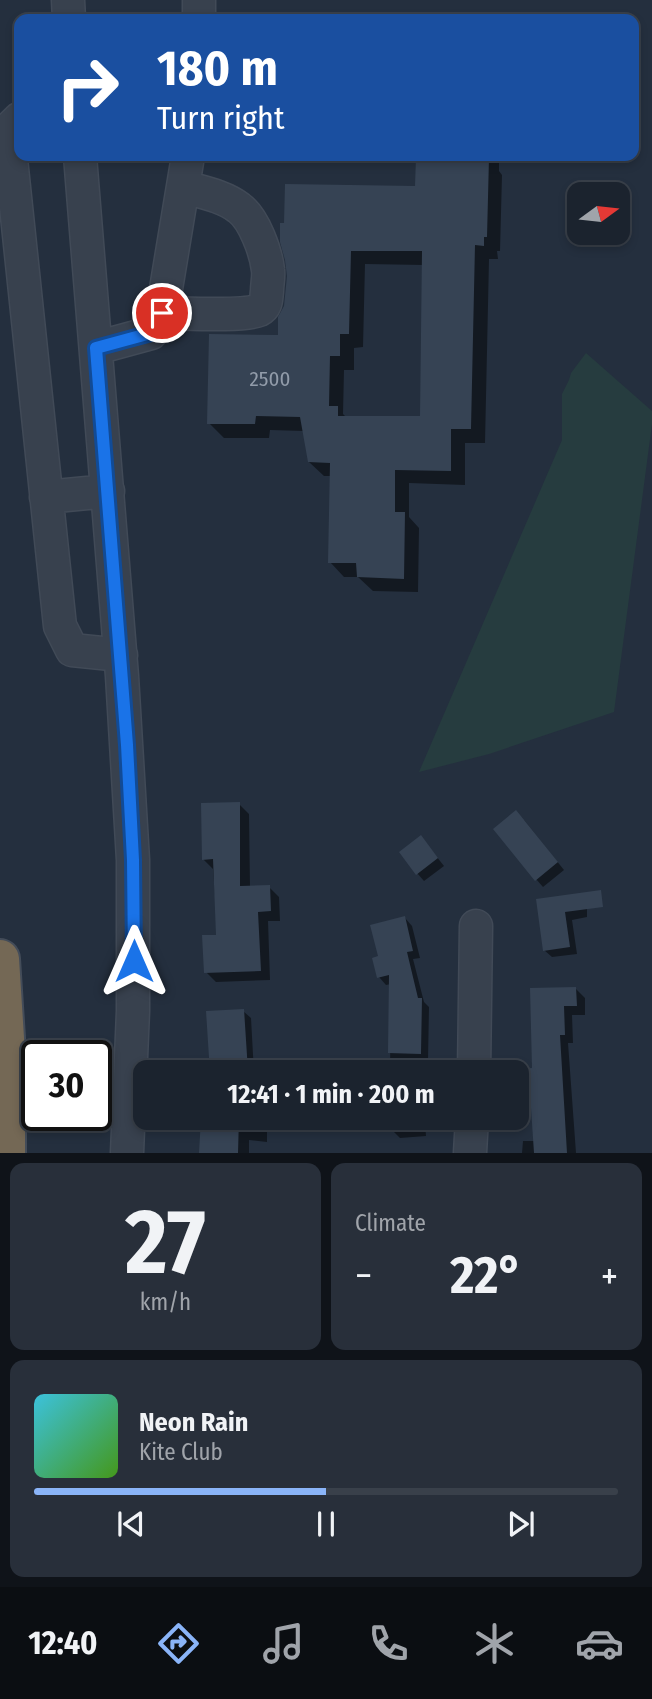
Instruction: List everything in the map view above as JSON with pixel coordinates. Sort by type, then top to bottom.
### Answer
[{"type":"highway","points":[[0,960],[6,1054],[6,1153]]},
{"type":"street","points":[[14,124],[8,130],[60,626],[72,650],[121,655]]},
{"type":"street","points":[[80,161],[121,655],[133,860],[132,1053],[127,1153]]},
{"type":"street","points":[[96,348],[151,333],[162,313],[187,161]]},
{"type":"street","points":[[162,313],[240,313],[257,311],[266,302],[268,272],[263,249],[242,209],[230,202],[184,187]]},
{"type":"street","points":[[46,497],[108,491]]},
{"type":"street","points":[[474,1060],[476,926]]},
{"type":"street","points":[[470,1153],[471,1130]]},
{"type":"green space","points":[[586,353],[652,411],[614,712],[489,754],[419,772],[562,440],[562,394],[571,373]]},
{"type":"building","points":[[416,161],[489,161],[487,237],[484,237],[484,246],[475,245],[471,429],[451,429],[451,471],[395,470],[395,512],[405,512],[404,579],[357,577],[356,563],[328,563],[330,463],[308,462],[300,417],[256,416],[255,424],[207,424],[209,334],[278,335],[278,317],[284,306],[287,276],[280,242],[280,223],[284,223],[285,184],[415,186]],"holes":[[[351,251],[422,251],[420,416],[338,416],[338,406],[329,406],[330,356],[340,356],[340,334],[349,334]]]},
{"type":"building","points":[[240,802],[240,886],[270,885],[271,911],[258,912],[261,971],[204,973],[202,935],[216,935],[213,859],[202,860],[201,803]]},
{"type":"building","points":[[516,810],[558,862],[535,881],[493,829]]},
{"type":"building","points":[[421,835],[438,858],[416,875],[399,852]]},
{"type":"building","points":[[601,890],[603,907],[565,912],[570,947],[543,951],[536,899]]},
{"type":"building","points":[[405,916],[413,951],[407,952],[418,998],[422,998],[421,1054],[388,1053],[389,975],[377,978],[372,958],[378,956],[370,925]]},
{"type":"building","points":[[576,987],[577,1006],[564,1006],[565,1035],[560,1035],[567,1153],[534,1153],[529,1093],[529,1068],[532,1068],[530,988]]},
{"type":"building","points":[[244,1009],[247,1060],[209,1060],[206,1011]]},
{"type":"building","points":[[200,1130],[239,1130],[238,1153],[199,1153]]},
{"type":"route","points":[[134,961],[133,860],[127,745],[96,348],[151,333],[162,313]]}]
